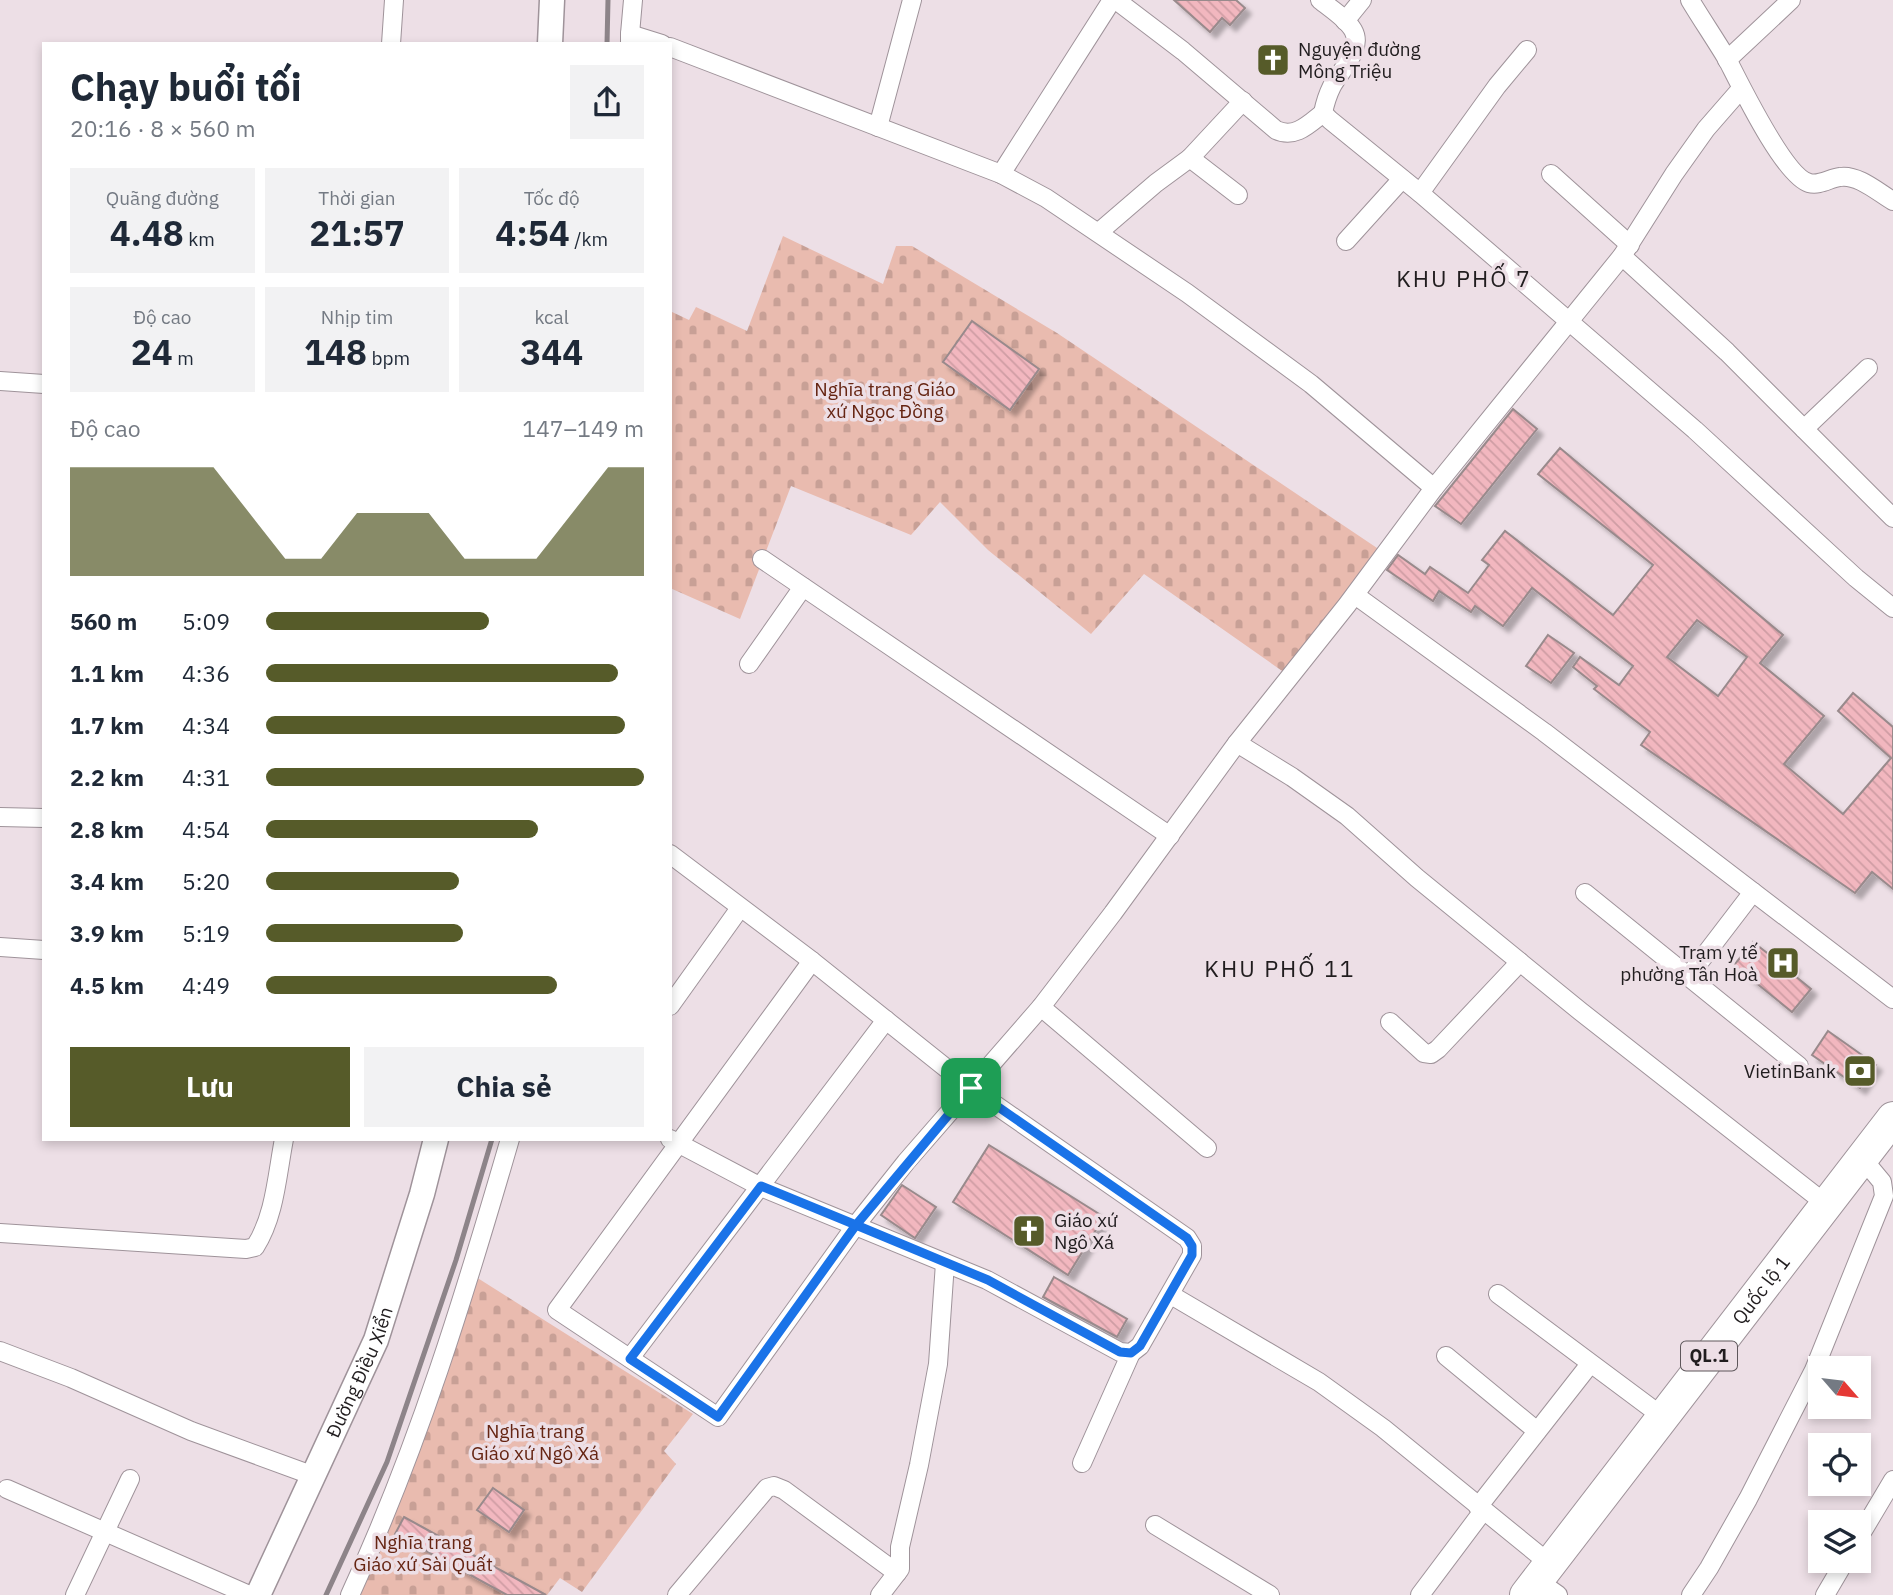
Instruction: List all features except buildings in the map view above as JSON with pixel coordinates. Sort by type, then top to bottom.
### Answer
[{"type":"highway","name":"Quốc lộ 1","points":[[1543,1583],[1663,1417],[1893,1118]]},
{"type":"street","points":[[391,42],[394,0]]},
{"type":"street","points":[[550,42],[552,0]]},
{"type":"street","points":[[633,0],[630,39],[649,42]]},
{"type":"street","points":[[878,127],[912,0]]},
{"type":"street","points":[[1001,174],[1114,0],[1183,51],[1276,130],[1292,134],[1302,129],[1323,113],[1333,85],[1352,55],[1355,44],[1356,36],[1352,28],[1320,0]]},
{"type":"street","points":[[1345,21],[1362,0]]},
{"type":"street","points":[[1690,0],[1727,60],[1740,90],[1793,173],[1809,183],[1827,182],[1841,176],[1855,179],[1893,201]]},
{"type":"street","points":[[1727,60],[1791,0]]},
{"type":"street","points":[[672,48],[1001,174],[1046,198],[1186,293],[1311,384],[1434,488]]},
{"type":"street","points":[[1420,193],[1497,86],[1527,50]]},
{"type":"street","points":[[812,961],[674,1142],[557,1310],[718,1417],[856,1225],[1041,1007],[1237,743],[1355,595],[1434,488],[1626,251],[1674,173],[1740,90]]},
{"type":"street","points":[[1099,232],[1145,191],[1190,158],[1243,101]]},
{"type":"street","points":[[1323,113],[1696,430],[1856,578],[1893,608]]},
{"type":"street","points":[[1190,158],[1238,195]]},
{"type":"street","points":[[1551,174],[1893,519]]},
{"type":"street","points":[[1346,241],[1402,179]]},
{"type":"street","points":[[1804,429],[1868,368]]},
{"type":"street","points":[[0,381],[42,384]]},
{"type":"street","points":[[762,559],[1170,836]]},
{"type":"street","points":[[750,664],[803,587]]},
{"type":"street","points":[[1355,595],[1544,732],[1893,999]]},
{"type":"street","points":[[1237,743],[1347,816],[1417,878],[1520,962],[1826,1204]]},
{"type":"street","points":[[0,817],[42,818]]},
{"type":"street","points":[[672,856],[812,961],[971,1088],[1187,1238],[1192,1246],[1192,1255],[1140,1346],[1131,1353],[1083,1463]]},
{"type":"street","points":[[1688,977],[1753,892]]},
{"type":"street","points":[[1585,893],[1799,1066]]},
{"type":"street","points":[[672,1003],[740,908]]},
{"type":"street","points":[[0,947],[42,950]]},
{"type":"street","points":[[1390,1022],[1424,1052],[1431,1054],[1520,962]]},
{"type":"street","points":[[1041,1007],[1207,1148]]},
{"type":"street","points":[[630,1359],[886,1020]]},
{"type":"street","points":[[0,1233],[246,1249],[255,1247],[263,1234],[273,1198],[284,1141]]},
{"type":"street","name":"Đường Điều Xiển","points":[[258,1595],[376,1340],[422,1194],[435,1141]]},
{"type":"street","points":[[350,1595],[406,1465],[446,1349],[509,1141]]},
{"type":"street","points":[[674,1142],[761,1186],[988,1280],[1120,1352],[1131,1353]]},
{"type":"street","points":[[1691,1595],[1748,1499],[1814,1370],[1884,1196],[1882,1182],[1862,1158]]},
{"type":"street","points":[[880,1595],[900,1569],[900,1547],[938,1364],[945,1263]]},
{"type":"street","points":[[1498,1294],[1663,1417]]},
{"type":"street","points":[[1171,1295],[1319,1382],[1383,1428],[1480,1509],[1543,1583]]},
{"type":"street","points":[[0,1351],[71,1378],[191,1431],[314,1476]]},
{"type":"street","points":[[1446,1356],[1537,1430]]},
{"type":"street","points":[[1420,1595],[1537,1430],[1590,1364]]},
{"type":"street","points":[[75,1595],[130,1479]]},
{"type":"street","points":[[1871,1517],[1893,1480]]},
{"type":"street","points":[[677,1595],[767,1488],[774,1486],[784,1490],[897,1573]]},
{"type":"street","points":[[7,1489],[249,1595]]},
{"type":"street","points":[[1155,1525],[1270,1595]]},
{"type":"street","points":[[1825,1595],[1838,1573]]},
{"type":"green space","name":"Nghĩa trang Giáo xứ Ngọc Đồng","points":[[783,236],[883,284],[896,246],[912,246],[1057,333],[1380,550],[1285,673],[1144,574],[1091,634],[988,550],[940,502],[911,535],[791,486],[740,619],[672,589],[672,312],[689,320],[696,307],[747,331]]},
{"type":"green space","name":"Nghĩa trang Giáo xứ Ngô Xá","points":[[476,1277],[693,1414],[664,1451],[676,1464],[582,1592],[560,1578],[547,1595],[357,1595],[403,1494]]},
{"type":"railway","points":[[607,42],[608,0]]},
{"type":"railway","points":[[326,1595],[387,1462],[456,1260],[491,1141]]},
{"type":"place","name":"Nguyện đường Mông Triệu","points":[[1273,60]]},
{"type":"place","name":"Trạm y tế phường Tân Hoà","points":[[1783,963]]},
{"type":"place","name":"VietinBank","points":[[1860,1071]]},
{"type":"place","name":"Giáo xứ Ngô Xá","points":[[1029,1231]]},
{"type":"district","name":"KHU PHỐ 7","points":[[1464,279]]},
{"type":"district","name":"KHU PHỐ 11","points":[[1280,969]]},
{"type":"route","points":[[971,1088],[906,1162],[856,1225],[761,1186],[630,1359],[718,1417],[856,1225],[988,1280],[1120,1352],[1131,1353],[1140,1346],[1192,1255],[1192,1246],[1187,1238],[971,1088]]},
{"type":"park label","name":"Nghĩa trang Giáo xứ Sài Quất","points":[[423,1553]]}]
